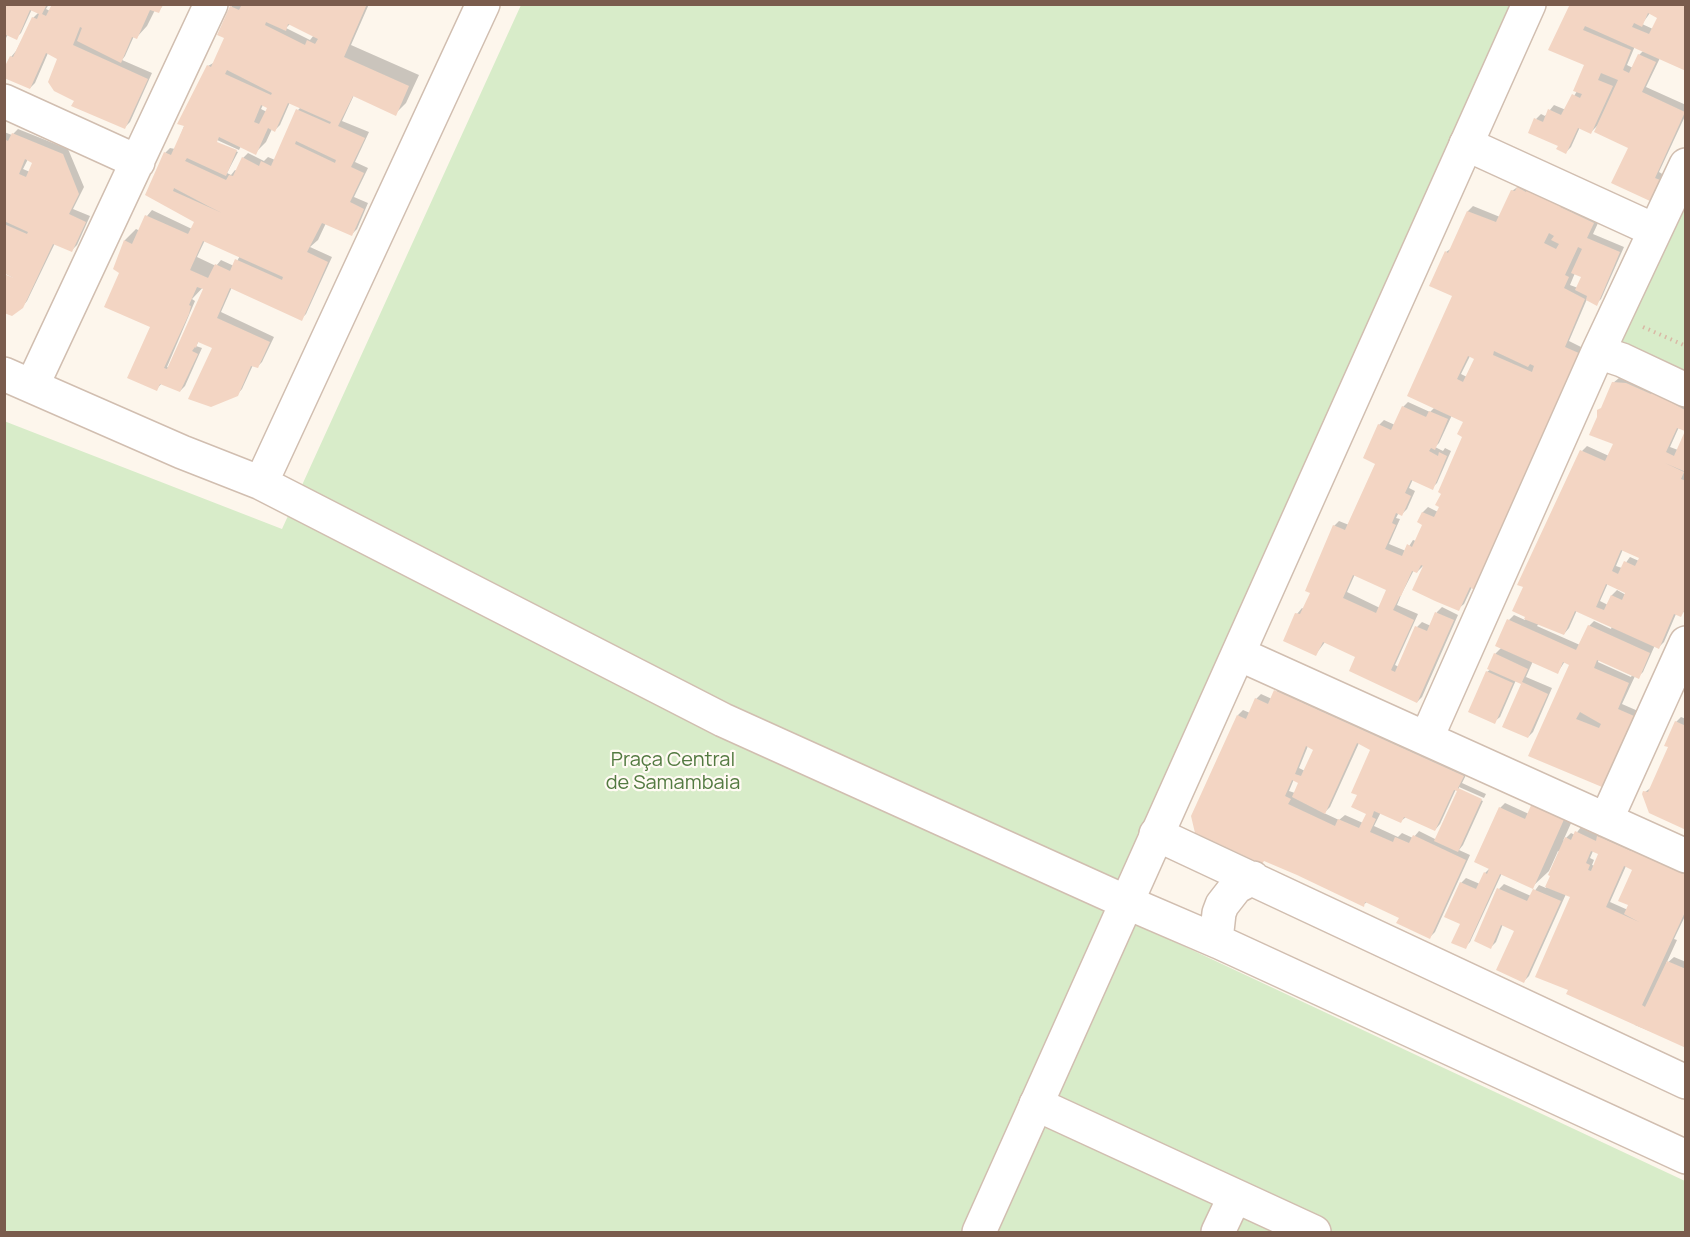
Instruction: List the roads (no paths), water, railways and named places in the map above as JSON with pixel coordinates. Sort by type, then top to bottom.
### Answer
[{"type":"street","points":[[211,4],[138,162],[18,380],[182,452],[261,483],[723,720],[1219,942],[1686,1157]]},
{"type":"street","points":[[261,483],[483,4]]},
{"type":"street","points":[[979,1233],[1529,4]]},
{"type":"street","points":[[4,101],[138,162]]},
{"type":"street","points":[[1466,144],[1654,230]]},
{"type":"street","points":[[1427,737],[1598,352],[1686,165]]},
{"type":"street","points":[[1598,352],[1622,360],[1686,390]]},
{"type":"street","points":[[1606,820],[1686,643]]},
{"type":"street","points":[[1239,654],[1686,856]]},
{"type":"street","points":[[1156,834],[1686,1082]]},
{"type":"street","points":[[1219,942],[1217,932],[1222,905],[1236,887],[1253,878]]},
{"type":"street","points":[[1036,1104],[1314,1233]]},
{"type":"street","points":[[1218,1233],[1235,1196]]},
{"type":"park label","name":"Praça Central de Samambaia","points":[[673,772]]}]
